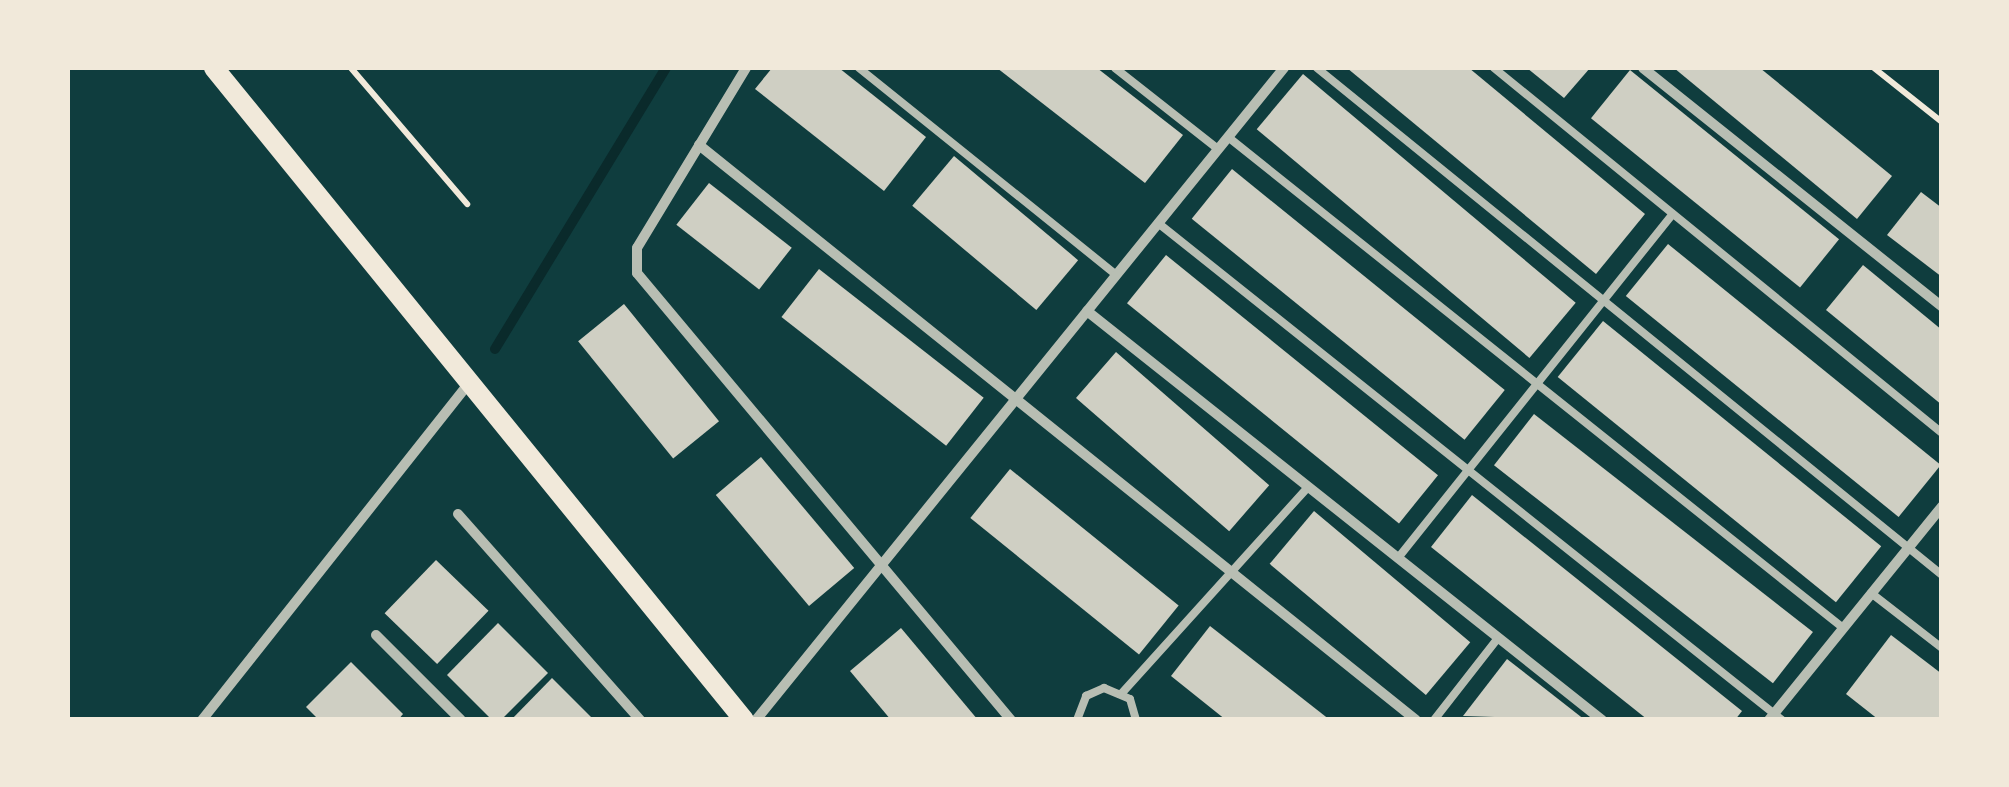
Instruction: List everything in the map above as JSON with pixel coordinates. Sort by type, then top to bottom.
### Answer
[{"type":"main road","points":[[214,68],[744,720]]},
{"type":"street","points":[[746,68],[638,248],[636,273],[1010,720]]},
{"type":"street","points":[[756,720],[1284,68]]},
{"type":"street","points":[[1643,68],[1942,307]]},
{"type":"street","points":[[699,145],[1416,720]]},
{"type":"street","points":[[1086,311],[1602,720]]},
{"type":"street","points":[[202,720],[470,382]]},
{"type":"street","points":[[1775,718],[1942,506]]},
{"type":"street","points":[[458,514],[640,720]]},
{"type":"street","points":[[376,635],[461,720]]},
{"type":"lane","points":[[859,68],[1116,275]]},
{"type":"lane","points":[[1115,68],[1218,150]]},
{"type":"lane","points":[[1317,68],[1942,576]]},
{"type":"lane","points":[[1494,68],[1942,432]]},
{"type":"lane","points":[[1228,137],[1843,628]]},
{"type":"lane","points":[[1398,558],[1673,214]]},
{"type":"lane","points":[[1158,223],[1775,718]]},
{"type":"lane","points":[[1122,693],[1235,574],[1308,487]]},
{"type":"lane","points":[[1871,593],[1942,648]]},
{"type":"lane","points":[[1434,720],[1498,638]]},
{"type":"lane","points":[[1077,720],[1080,704],[1094,691],[1122,693]]},
{"type":"lane","points":[[1122,693],[1136,720]]},
{"type":"path","points":[[351,68],[467,204]]},
{"type":"path","points":[[1874,68],[1942,122]]},
{"type":"building","points":[[772,68],[839,68],[926,137],[884,191],[755,89]]},
{"type":"building","points":[[997,68],[1097,68],[1183,135],[1145,183]]},
{"type":"building","points":[[1347,68],[1469,68],[1645,214],[1596,274]]},
{"type":"building","points":[[1527,68],[1590,68],[1564,98]]},
{"type":"building","points":[[1674,68],[1760,68],[1892,176],[1857,219]]},
{"type":"building","points":[[1630,70],[1839,239],[1800,287],[1591,118]]},
{"type":"building","points":[[1303,74],[1576,303],[1529,358],[1257,129]]},
{"type":"building","points":[[954,156],[1078,260],[1036,310],[912,206]]},
{"type":"building","points":[[1232,169],[1505,390],[1465,440],[1192,219]]},
{"type":"building","points":[[709,183],[792,248],[759,289],[676,225]]},
{"type":"building","points":[[1921,192],[1942,208],[1942,277],[1887,235]]},
{"type":"building","points":[[1668,244],[1941,465],[1899,517],[1626,296]]},
{"type":"building","points":[[1166,255],[1438,475],[1399,523],[1127,303]]},
{"type":"building","points":[[1863,265],[1942,330],[1942,405],[1826,310]]},
{"type":"building","points":[[819,269],[984,398],[946,446],[781,317]]},
{"type":"building","points":[[624,304],[719,421],[673,458],[578,341]]},
{"type":"building","points":[[1603,321],[1881,546],[1836,602],[1558,377]]},
{"type":"building","points":[[1116,352],[1269,485],[1229,531],[1076,398]]},
{"type":"building","points":[[1534,414],[1813,632],[1773,683],[1494,465]]},
{"type":"building","points":[[761,457],[854,568],[809,606],[716,495]]},
{"type":"building","points":[[1010,469],[1179,606],[1139,655],[970,518]]},
{"type":"building","points":[[1472,495],[1742,711],[1735,720],[1648,720],[1431,547]]},
{"type":"building","points":[[1314,511],[1470,642],[1426,695],[1270,564]]},
{"type":"building","points":[[436,560],[489,611],[437,664],[385,613]]},
{"type":"building","points":[[498,623],[548,673],[501,720],[492,720],[447,675]]},
{"type":"building","points":[[1210,626],[1330,720],[1226,720],[1171,676]]},
{"type":"building","points":[[901,628],[978,720],[891,720],[850,671]]},
{"type":"building","points":[[1891,635],[1942,674],[1942,720],[1879,720],[1846,694]]},
{"type":"building","points":[[1507,659],[1585,720],[1463,716]]},
{"type":"building","points":[[351,662],[403,714],[398,720],[319,720],[306,707]]},
{"type":"building","points":[[552,678],[594,720],[511,720]]},
{"type":"waterway","points":[[495,349],[666,68]]}]
